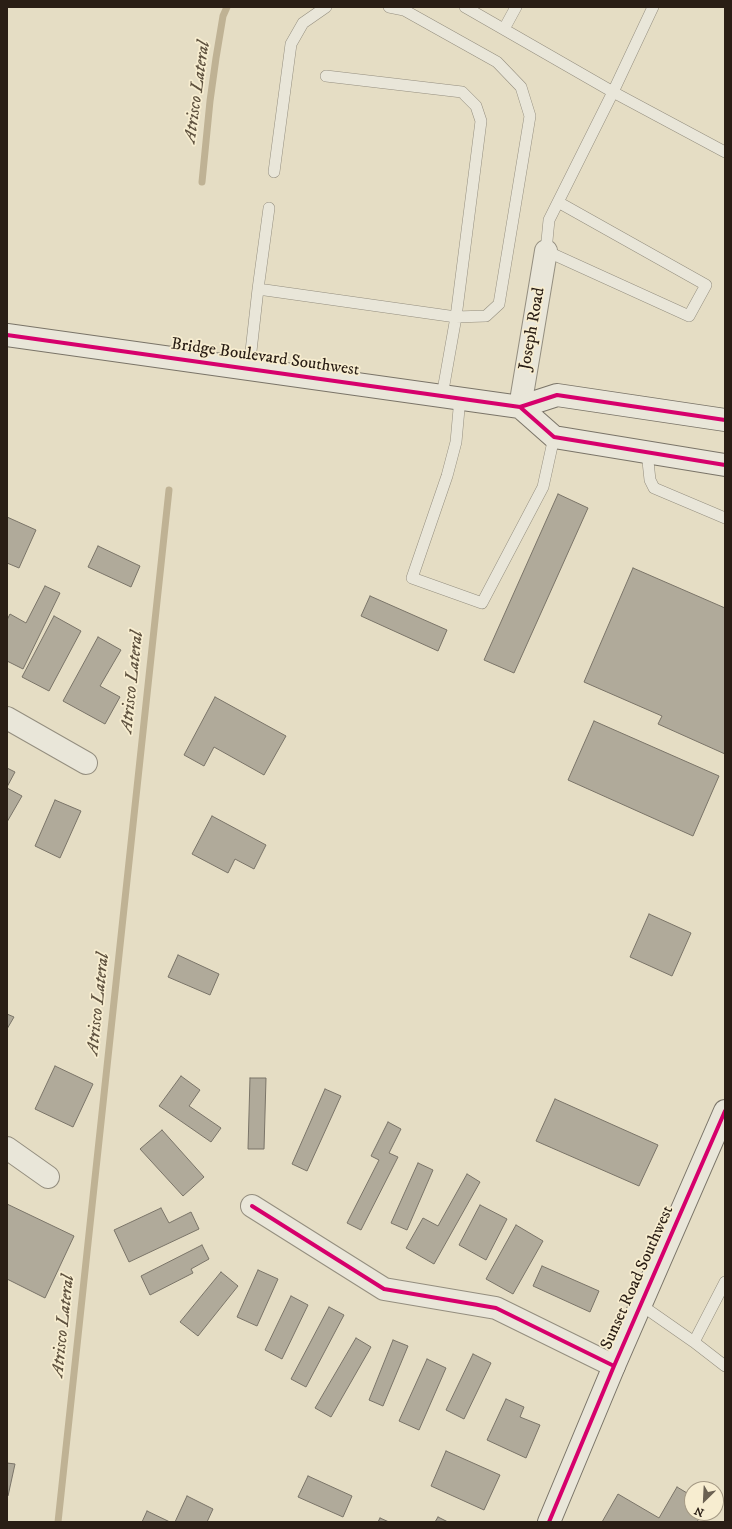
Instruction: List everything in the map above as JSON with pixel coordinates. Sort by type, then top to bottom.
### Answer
[{"type":"street","name":"Joseph Road","points":[[520,407],[546,251]]},
{"type":"street","name":"Bridge Boulevard Southwest","points":[[7,335],[520,407],[557,395],[725,420]]},
{"type":"street","points":[[520,407],[554,437],[725,465]]},
{"type":"street","points":[[7,718],[86,763]]},
{"type":"street","name":"Sunset Road Southwest","points":[[549,1522],[614,1366],[725,1112]]},
{"type":"street","points":[[7,1148],[48,1177]]},
{"type":"street","points":[[252,1206],[384,1289],[496,1308],[614,1366]]},
{"type":"lane","points":[[274,172],[291,44],[303,23],[326,7]]},
{"type":"lane","points":[[258,289],[456,317],[486,316],[499,304],[530,116],[522,86],[497,62],[404,10],[389,7]]},
{"type":"lane","points":[[465,7],[613,92],[725,152]]},
{"type":"lane","points":[[504,29],[516,7]]},
{"type":"lane","points":[[558,202],[706,285],[689,316],[546,251],[549,220],[558,202],[613,92],[653,7]]},
{"type":"lane","points":[[326,76],[462,92],[476,106],[481,121],[456,317],[451,397],[456,442],[447,476],[412,578],[482,604],[543,488],[554,437]]},
{"type":"lane","points":[[249,369],[269,208]]},
{"type":"lane","points":[[647,452],[650,480],[654,488],[725,518]]},
{"type":"lane","points":[[694,1342],[725,1282]]},
{"type":"lane","points":[[641,1305],[694,1342],[725,1366]]},
{"type":"building","points":[[558,494],[588,508],[514,673],[484,660]]},
{"type":"building","points":[[7,517],[36,530],[19,568],[7,563]]},
{"type":"building","points":[[98,546],[140,566],[131,587],[88,567]]},
{"type":"building","points":[[633,568],[725,608],[725,754],[658,724],[662,716],[584,682]]},
{"type":"building","points":[[45,586],[60,593],[23,669],[7,661],[7,620],[10,614],[26,623]]},
{"type":"building","points":[[370,596],[447,630],[438,651],[361,616]]},
{"type":"building","points":[[54,616],[81,631],[49,691],[22,677]]},
{"type":"building","points":[[98,637],[121,650],[100,686],[120,697],[105,724],[63,701]]},
{"type":"building","points":[[215,697],[286,736],[264,775],[214,747],[204,766],[184,755]]},
{"type":"building","points":[[594,721],[719,776],[693,836],[568,780]]},
{"type":"building","points":[[7,768],[15,772],[7,787]]},
{"type":"building","points":[[7,788],[22,796],[7,822]]},
{"type":"building","points":[[55,800],[81,811],[60,858],[35,846]]},
{"type":"building","points":[[212,816],[266,845],[254,869],[235,859],[228,873],[192,854]]},
{"type":"building","points":[[649,914],[691,933],[672,976],[630,957]]},
{"type":"building","points":[[178,955],[219,974],[210,995],[168,977]]},
{"type":"building","points":[[7,1014],[14,1017],[7,1029]]},
{"type":"building","points":[[55,1066],[93,1084],[73,1127],[35,1109]]},
{"type":"building","points":[[181,1076],[200,1090],[189,1106],[221,1128],[211,1142],[159,1106]]},
{"type":"building","points":[[250,1078],[266,1078],[264,1149],[248,1149]]},
{"type":"building","points":[[325,1089],[341,1096],[307,1171],[292,1164]]},
{"type":"building","points":[[555,1099],[658,1145],[639,1186],[536,1141]]},
{"type":"building","points":[[388,1122],[401,1129],[389,1153],[398,1157],[361,1230],[347,1223],[379,1160],[371,1156]]},
{"type":"building","points":[[162,1130],[204,1177],[183,1196],[140,1149]]},
{"type":"building","points":[[418,1163],[433,1170],[407,1230],[391,1223]]},
{"type":"building","points":[[467,1174],[480,1182],[434,1264],[406,1248],[423,1218],[438,1226]]},
{"type":"building","points":[[7,1204],[74,1236],[45,1298],[7,1279]]},
{"type":"building","points":[[480,1205],[507,1219],[486,1260],[459,1245]]},
{"type":"building","points":[[161,1208],[169,1223],[191,1212],[199,1229],[129,1262],[114,1230]]},
{"type":"building","points":[[516,1225],[543,1241],[513,1294],[486,1279]]},
{"type":"building","points":[[202,1245],[209,1259],[191,1269],[193,1273],[150,1295],[141,1276]]},
{"type":"building","points":[[542,1266],[599,1291],[590,1312],[533,1286]]},
{"type":"building","points":[[258,1270],[278,1279],[257,1326],[237,1317]]},
{"type":"building","points":[[221,1272],[238,1286],[198,1336],[180,1322]]},
{"type":"building","points":[[291,1296],[308,1305],[282,1359],[265,1350]]},
{"type":"building","points":[[329,1307],[344,1315],[306,1387],[291,1379]]},
{"type":"building","points":[[356,1338],[371,1347],[331,1417],[315,1408]]},
{"type":"building","points":[[393,1340],[408,1346],[383,1406],[369,1400]]},
{"type":"building","points":[[473,1354],[491,1363],[464,1419],[446,1410]]},
{"type":"building","points":[[427,1359],[446,1368],[419,1430],[399,1421]]},
{"type":"building","points":[[506,1399],[524,1407],[520,1417],[540,1425],[526,1458],[487,1440]]},
{"type":"building","points":[[446,1451],[500,1475],[484,1510],[431,1486]]},
{"type":"building","points":[[7,1463],[15,1464],[8,1496],[7,1496]]},
{"type":"building","points":[[308,1476],[352,1496],[343,1517],[298,1497]]},
{"type":"building","points":[[677,1487],[684,1491],[684,1521],[698,1521],[602,1522],[618,1494],[659,1518]]},
{"type":"building","points":[[187,1496],[213,1509],[207,1522],[175,1522]]},
{"type":"building","points":[[147,1511],[170,1522],[142,1522]]},
{"type":"building","points":[[438,1517],[448,1522],[435,1522]]},
{"type":"building","points":[[380,1518],[389,1522],[378,1522]]},
{"type":"waterway","name":"Atrisco Lateral","points":[[202,182],[216,58],[223,16],[227,7]]},
{"type":"waterway","name":"Atrisco Lateral","points":[[58,1522],[169,490]]},
{"type":"cycle path","points":[[7,335],[520,407],[557,395],[725,420]]},
{"type":"cycle path","points":[[520,407],[554,437],[725,465]]},
{"type":"cycle path","points":[[549,1522],[614,1366],[725,1111]]},
{"type":"cycle path","points":[[252,1206],[384,1289],[496,1308],[614,1366]]}]
